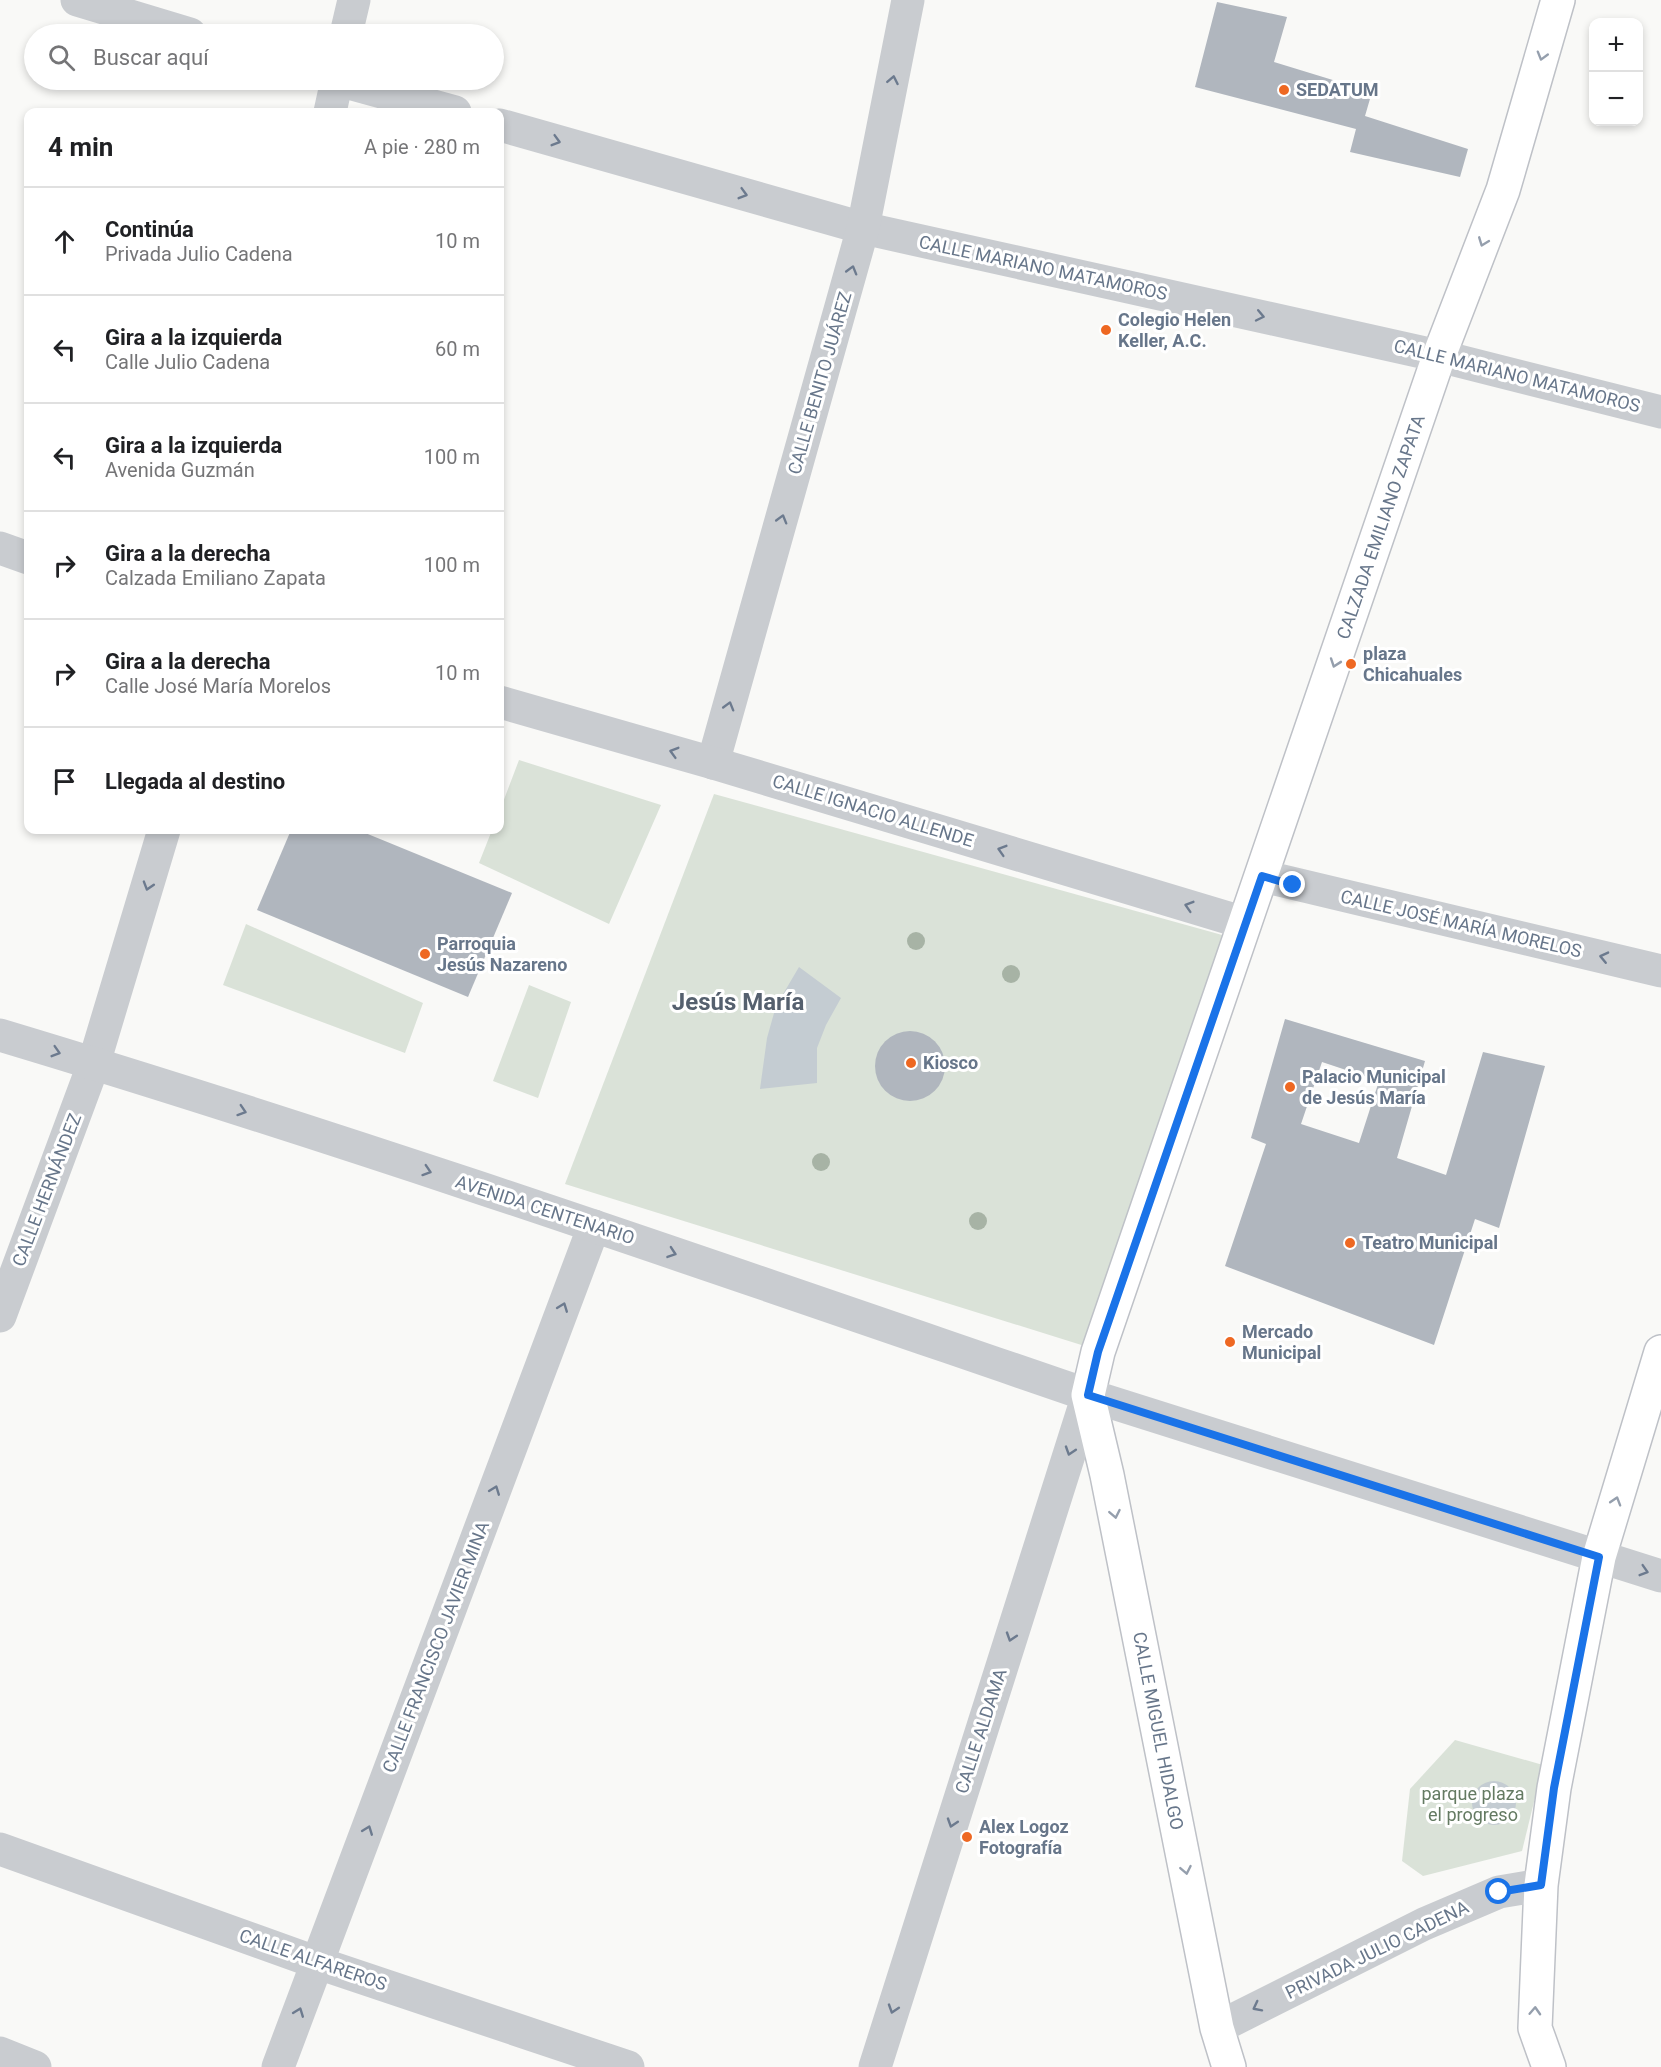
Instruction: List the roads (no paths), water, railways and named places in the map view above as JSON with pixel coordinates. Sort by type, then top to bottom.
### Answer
[{"type":"main road","name":"CALZADA EMILIANO ZAPATA","points":[[1088,1395],[1098,1352],[1439,356],[1503,190],[1558,0]]},
{"type":"main road","points":[[1549,2067],[1535,2028],[1541,1885],[1554,1788],[1599,1557],[1661,1352]]},
{"type":"main road","name":"CALLE MIGUEL HIDALGO","points":[[1088,1395],[1110,1487],[1217,2028],[1229,2067]]},
{"type":"street","points":[[77,0],[157,24]]},
{"type":"street","points":[[348,24],[354,0]]},
{"type":"street","name":"CALLE BENITO JUÁREZ","points":[[713,763],[863,228],[908,0]]},
{"type":"street","points":[[331,108],[336,90]]},
{"type":"street","points":[[374,90],[440,108]]},
{"type":"street","name":"CALLE MARIANO MATAMOROS","points":[[504,126],[863,228],[1439,356],[1661,412]]},
{"type":"street","points":[[0,548],[24,557]]},
{"type":"street","name":"CALLE IGNACIO ALLENDE","points":[[504,703],[713,763],[1245,923]]},
{"type":"street","name":"CALLE HERNÁNDEZ","points":[[0,1316],[94,1063],[163,834]]},
{"type":"street","name":"CALLE JOSÉ MARÍA MORELOS","points":[[1262,876],[1661,971]]},
{"type":"street","name":"AVENIDA CENTENARIO","points":[[0,1035],[94,1063],[594,1226],[1088,1395],[1661,1576]]},
{"type":"street","name":"CALLE FRANCISCO JAVIER MINA","points":[[278,2067],[594,1226]]},
{"type":"street","name":"CALLE ALDAMA","points":[[875,2067],[1088,1395]]},
{"type":"street","name":"CALLE ALFAREROS","points":[[0,1849],[318,1963],[628,2067]]},
{"type":"street","name":"PRIVADA JULIO CADENA","points":[[1217,2028],[1424,1924],[1499,1892],[1541,1885]]},
{"type":"street","points":[[0,2053],[35,2067]]},
{"type":"place","name":"SEDATUM","points":[[1284,90]]},
{"type":"place","name":"Colegio Helen Keller, A.C.","points":[[1106,330]]},
{"type":"place","name":"plaza Chicahuales","points":[[1351,664]]},
{"type":"place","name":"Parroquia Jesús Nazareno","points":[[425,954]]},
{"type":"place","name":"Kiosco","points":[[911,1063]]},
{"type":"place","name":"Palacio Municipal de Jesús María","points":[[1290,1087]]},
{"type":"place","name":"Teatro Municipal","points":[[1350,1243]]},
{"type":"place","name":"Mercado Municipal","points":[[1230,1342]]},
{"type":"place","name":"Alex Logoz Fotografía","points":[[967,1837]]},
{"type":"district","name":"Jesús María","points":[[738,1002]]},
{"type":"park label","name":"parque plaza el progreso","points":[[1473,1804]]}]
